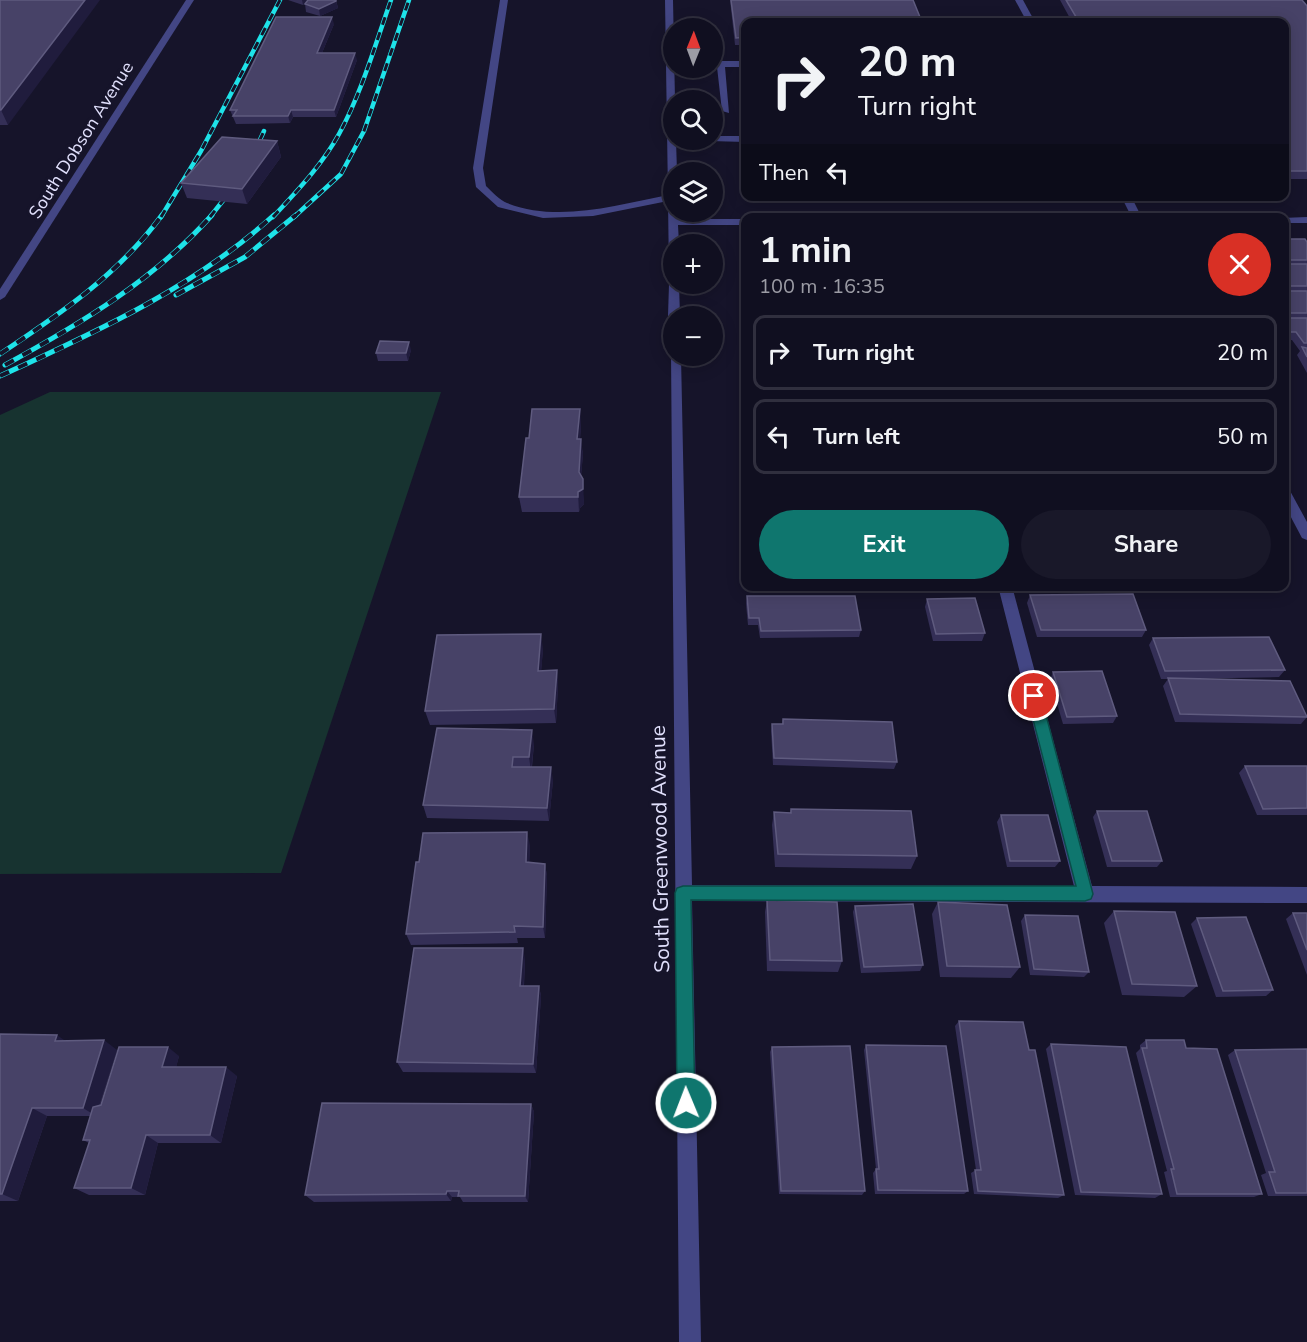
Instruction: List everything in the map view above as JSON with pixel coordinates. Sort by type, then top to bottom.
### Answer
[{"type":"street","name":"South Dobson Avenue","points":[[0,297],[190,0]]},
{"type":"street","points":[[504,0],[478,168],[482,187],[502,205],[543,215],[592,213],[663,199]]},
{"type":"street","points":[[669,0],[670,18]]},
{"type":"street","points":[[1019,0],[1029,18]]},
{"type":"street","points":[[723,64],[741,64]]},
{"type":"street","points":[[720,78],[726,111]]},
{"type":"street","points":[[723,139],[741,139]]},
{"type":"street","points":[[1289,220],[1307,220]]},
{"type":"street","points":[[673,222],[673,234]]},
{"type":"street","points":[[723,222],[741,222]]},
{"type":"street","name":"South Greenwood Avenue","points":[[675,366],[690,1342]]},
{"type":"street","points":[[1289,501],[1307,535]]},
{"type":"street","points":[[1006,591],[1085,894]]},
{"type":"street","points":[[683,893],[1307,895]]},
{"type":"green space","points":[[50,392],[441,392],[281,873],[0,874],[0,415]]},
{"type":"building","points":[[0,0],[85,0],[1,110],[0,110]]},
{"type":"building","points":[[308,0],[336,1],[319,9],[305,4]]},
{"type":"building","points":[[731,0],[913,0],[920,18],[741,18],[741,38],[736,38]]},
{"type":"building","points":[[1066,0],[1302,0],[1307,6],[1307,171],[1289,171],[1289,18],[1077,18]]},
{"type":"building","points":[[276,17],[332,17],[317,53],[355,53],[334,110],[291,110],[288,116],[233,116],[237,110],[230,110]]},
{"type":"building","points":[[222,137],[277,141],[242,189],[181,183]]},
{"type":"building","points":[[1289,239],[1305,239],[1307,260],[1289,260]]},
{"type":"building","points":[[1289,264],[1307,264],[1307,286],[1289,286]]},
{"type":"building","points":[[1289,291],[1307,291],[1307,313],[1289,313]]},
{"type":"building","points":[[1289,318],[1307,318],[1307,343],[1304,343],[1296,332],[1290,332]]},
{"type":"building","points":[[380,341],[409,342],[406,353],[376,353]]},
{"type":"building","points":[[532,409],[580,409],[577,439],[581,439],[579,472],[583,479],[583,489],[578,492],[578,497],[519,497]]},
{"type":"building","points":[[1133,594],[1146,630],[1041,630],[1030,595]]},
{"type":"building","points":[[747,596],[855,596],[861,630],[761,631],[759,618],[749,618]]},
{"type":"building","points":[[975,598],[985,633],[936,634],[927,599]]},
{"type":"building","points":[[541,634],[538,671],[557,670],[554,709],[425,711],[437,635]]},
{"type":"building","points":[[1269,637],[1285,670],[1165,671],[1153,638]]},
{"type":"building","points":[[1102,671],[1117,716],[1067,717],[1053,672]]},
{"type":"building","points":[[1168,678],[1290,681],[1307,717],[1180,714]]},
{"type":"building","points":[[783,719],[892,722],[897,762],[774,758],[772,724],[783,724]]},
{"type":"building","points":[[437,728],[532,730],[529,757],[513,757],[512,767],[551,767],[547,808],[423,805]]},
{"type":"building","points":[[1245,766],[1307,766],[1307,808],[1263,809]]},
{"type":"building","points":[[791,809],[911,811],[917,856],[778,854],[774,812],[791,813]]},
{"type":"building","points":[[1097,811],[1147,811],[1162,861],[1112,861]]},
{"type":"building","points":[[1001,815],[1048,815],[1060,861],[1010,861]]},
{"type":"building","points":[[527,832],[526,862],[545,864],[543,927],[514,926],[515,932],[406,934],[416,862],[419,862],[423,833]]},
{"type":"building","points":[[767,900],[837,902],[842,961],[770,960]]},
{"type":"building","points":[[938,902],[1007,905],[1020,967],[947,966]]},
{"type":"building","points":[[913,904],[923,965],[864,967],[855,906]]},
{"type":"building","points":[[1114,911],[1175,912],[1197,986],[1132,984]]},
{"type":"building","points":[[1293,913],[1307,913],[1307,950]]},
{"type":"building","points":[[1025,915],[1078,916],[1089,972],[1034,969]]},
{"type":"building","points":[[1246,917],[1273,990],[1223,991],[1197,918]]},
{"type":"building","points":[[414,948],[523,948],[520,986],[539,986],[533,1064],[397,1062]]},
{"type":"building","points":[[959,1021],[1023,1022],[1029,1050],[1035,1050],[1064,1195],[978,1191],[975,1170],[981,1170]]},
{"type":"building","points":[[0,1034],[57,1035],[55,1041],[104,1040],[83,1108],[32,1108],[2,1194],[0,1194]]},
{"type":"building","points":[[1146,1040],[1184,1040],[1186,1048],[1217,1049],[1262,1194],[1177,1194],[1171,1169],[1174,1169],[1142,1048],[1147,1048]]},
{"type":"building","points":[[1051,1044],[1126,1047],[1162,1194],[1081,1192]]},
{"type":"building","points":[[866,1045],[946,1046],[968,1191],[878,1190],[876,1169],[879,1169]]},
{"type":"building","points":[[850,1046],[865,1191],[781,1191],[772,1047]]},
{"type":"building","points":[[119,1047],[168,1047],[162,1067],[226,1067],[210,1135],[146,1135],[131,1188],[74,1188],[90,1140],[83,1140],[93,1107],[101,1105]]},
{"type":"building","points":[[1307,1049],[1307,1193],[1276,1193],[1269,1172],[1275,1172],[1235,1050]]},
{"type":"building","points":[[322,1103],[531,1104],[525,1196],[458,1196],[459,1191],[447,1191],[446,1194],[305,1195]]},
{"type":"railway","points":[[161,217],[201,151],[280,0]]},
{"type":"railway","points":[[273,217],[317,167],[339,134],[361,85],[391,0]]},
{"type":"railway","points":[[294,217],[341,174],[364,131],[409,0]]},
{"type":"railway","points":[[253,155],[264,131]]},
{"type":"railway","points":[[210,217],[233,188]]},
{"type":"railway","points":[[0,354],[45,324],[108,274],[127,256],[162,215]]},
{"type":"railway","points":[[5,365],[115,299],[166,260],[212,215]]},
{"type":"railway","points":[[0,376],[108,325],[178,286],[243,241],[274,215]]},
{"type":"railway","points":[[176,295],[245,257],[296,215]]},
{"type":"route","points":[[686,1103],[683,893],[1085,894],[1034,696]]}]
